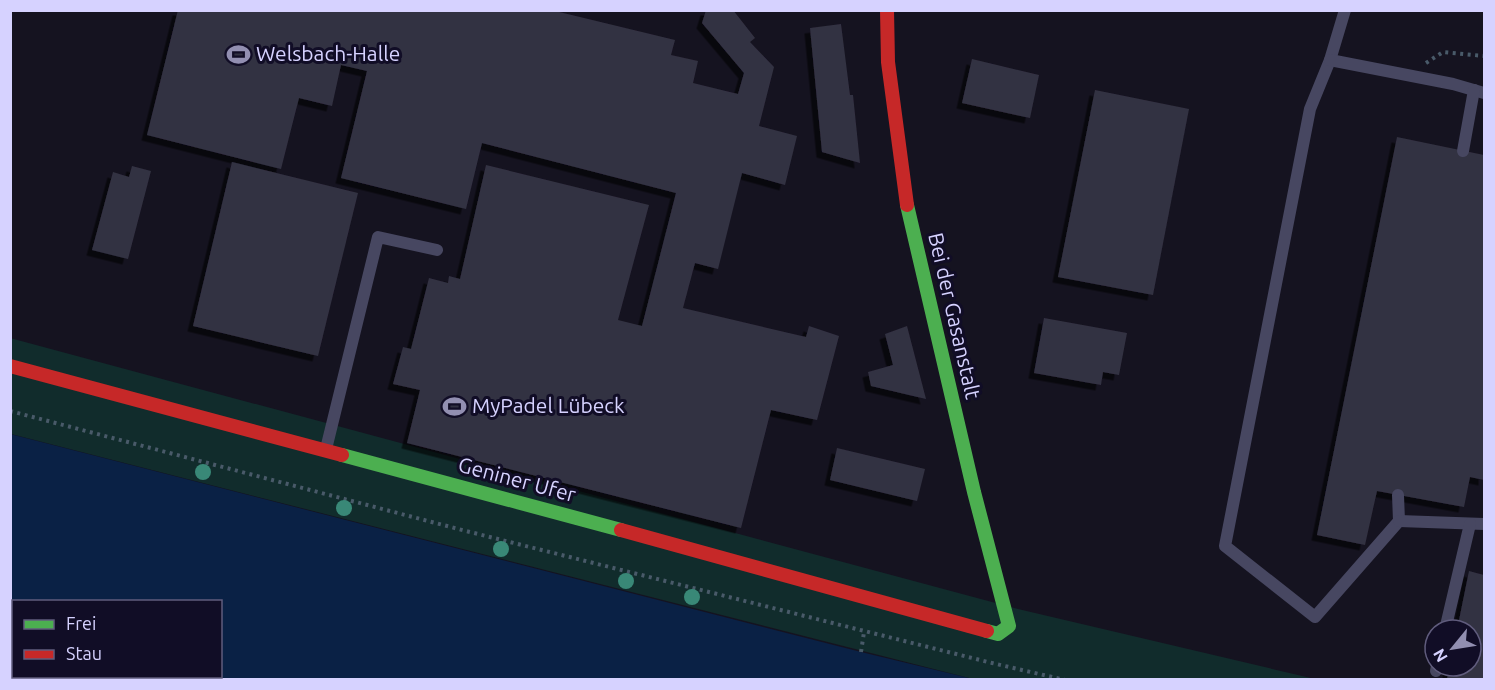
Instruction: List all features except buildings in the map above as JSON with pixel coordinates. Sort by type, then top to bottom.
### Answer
[{"type":"street","name":"Bei der Gasanstalt","points":[[887,10],[888,63],[909,217],[1008,626]]},
{"type":"street","name":"Geniner Ufer","points":[[10,366],[998,634],[1008,626]]},
{"type":"lane","points":[[1345,10],[1330,60],[1310,109],[1226,546],[1315,617],[1399,521],[1398,495]]},
{"type":"lane","points":[[1330,60],[1479,91],[1463,151]]},
{"type":"lane","points":[[326,450],[378,237],[437,250]]},
{"type":"lane","points":[[1399,521],[1485,524]]},
{"type":"lane","points":[[1448,618],[1470,524]]},
{"type":"path","points":[[1416,77],[1427,61],[1443,52],[1485,56]]},
{"type":"path","points":[[10,411],[466,531],[1065,680]]},
{"type":"path","points":[[861,652],[864,631]]},
{"type":"green space","points":[[10,338],[1018,609],[1315,679],[973,679],[11,434]]},
{"type":"water","points":[[10,434],[861,652],[973,679],[11,679]]},
{"type":"traffic: fast","points":[[907,205],[974,492],[1009,626],[998,634],[987,631]]},
{"type":"traffic: fast","points":[[342,455],[621,530]]},
{"type":"traffic: jam","points":[[887,10],[888,62],[907,205]]},
{"type":"traffic: jam","points":[[10,366],[342,455]]},
{"type":"traffic: jam","points":[[621,530],[987,631]]},
{"type":"place","name":"Welsbach-Halle","points":[[238,54]]},
{"type":"place","name":"MyPadel Lübeck","points":[[454,406]]}]
